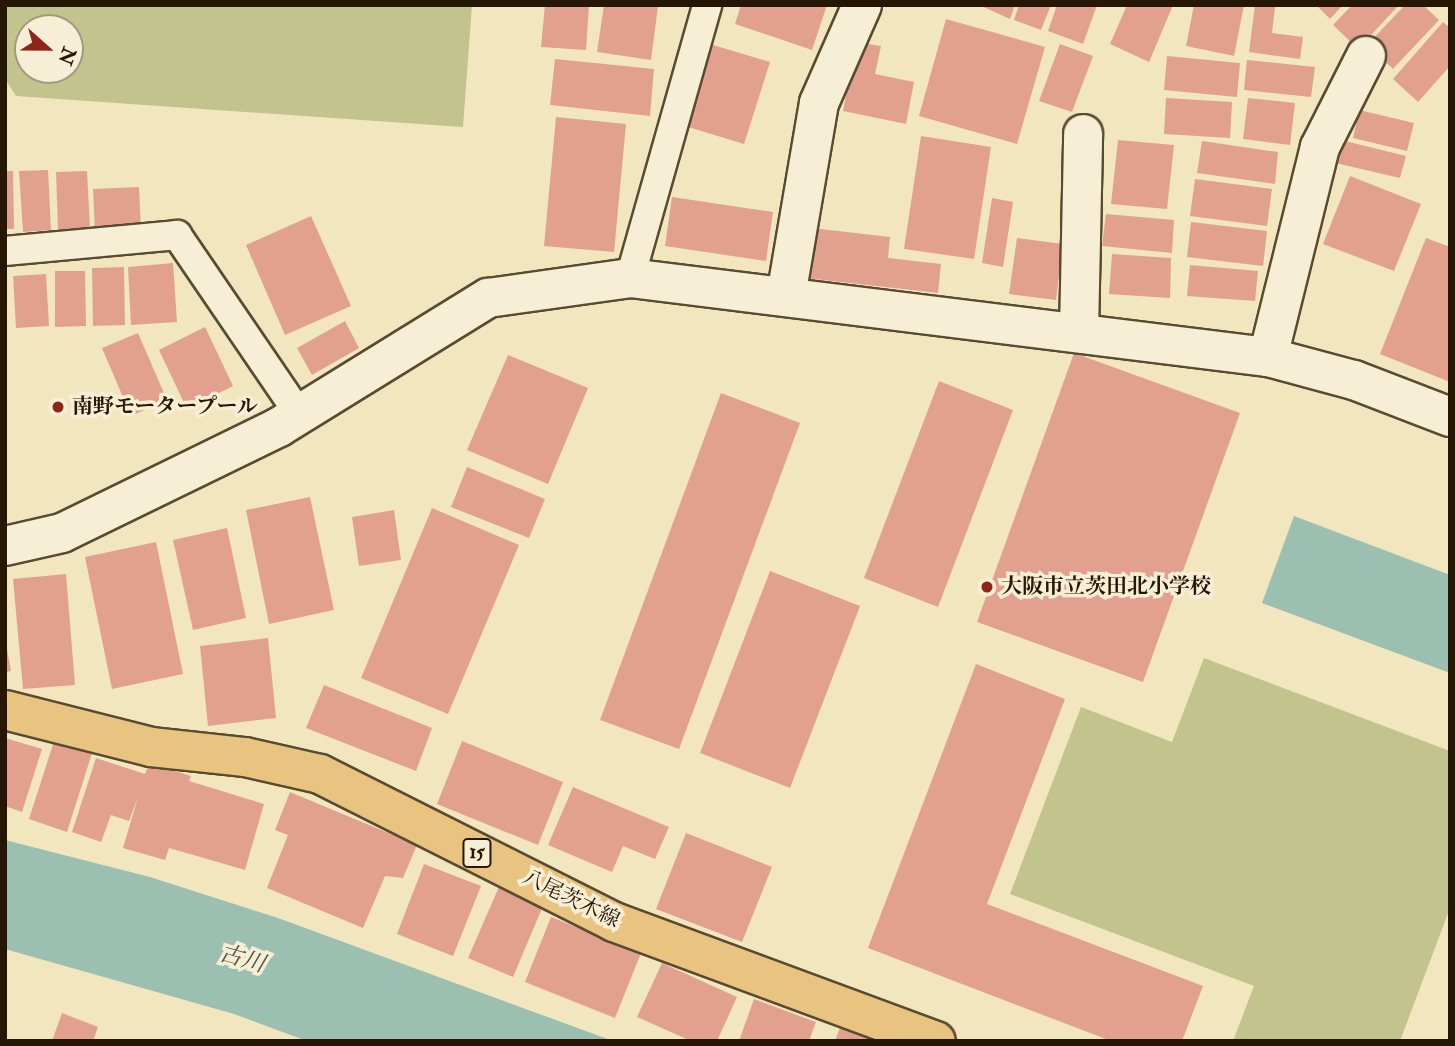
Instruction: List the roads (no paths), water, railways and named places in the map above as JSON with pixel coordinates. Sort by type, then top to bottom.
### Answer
[{"type":"main road","name":"八尾茨木線","points":[[5,710],[151,747],[245,757],[320,774],[614,922],[936,1041]]},
{"type":"street","points":[[786,296],[819,103],[862,5]]},
{"type":"street","points":[[1268,357],[1320,147],[1366,56]]},
{"type":"street","points":[[1079,332],[1083,134]]},
{"type":"street","points":[[5,546],[62,533],[299,414],[488,298],[630,278],[1268,357],[1354,380],[1450,417]]},
{"type":"lane","points":[[630,278],[707,5]]},
{"type":"lane","points":[[5,251],[177,235],[299,414]]},
{"type":"water","points":[[1294,516],[1450,575],[1450,673],[1262,603]]},
{"type":"water","name":"古川","points":[[5,840],[150,877],[278,918],[613,1041],[307,1041],[234,1014],[5,949]]},
{"type":"place","name":"南野モータープール","points":[[58,407]]},
{"type":"place","name":"大阪市立茨田北小学校","points":[[987,587]]}]
